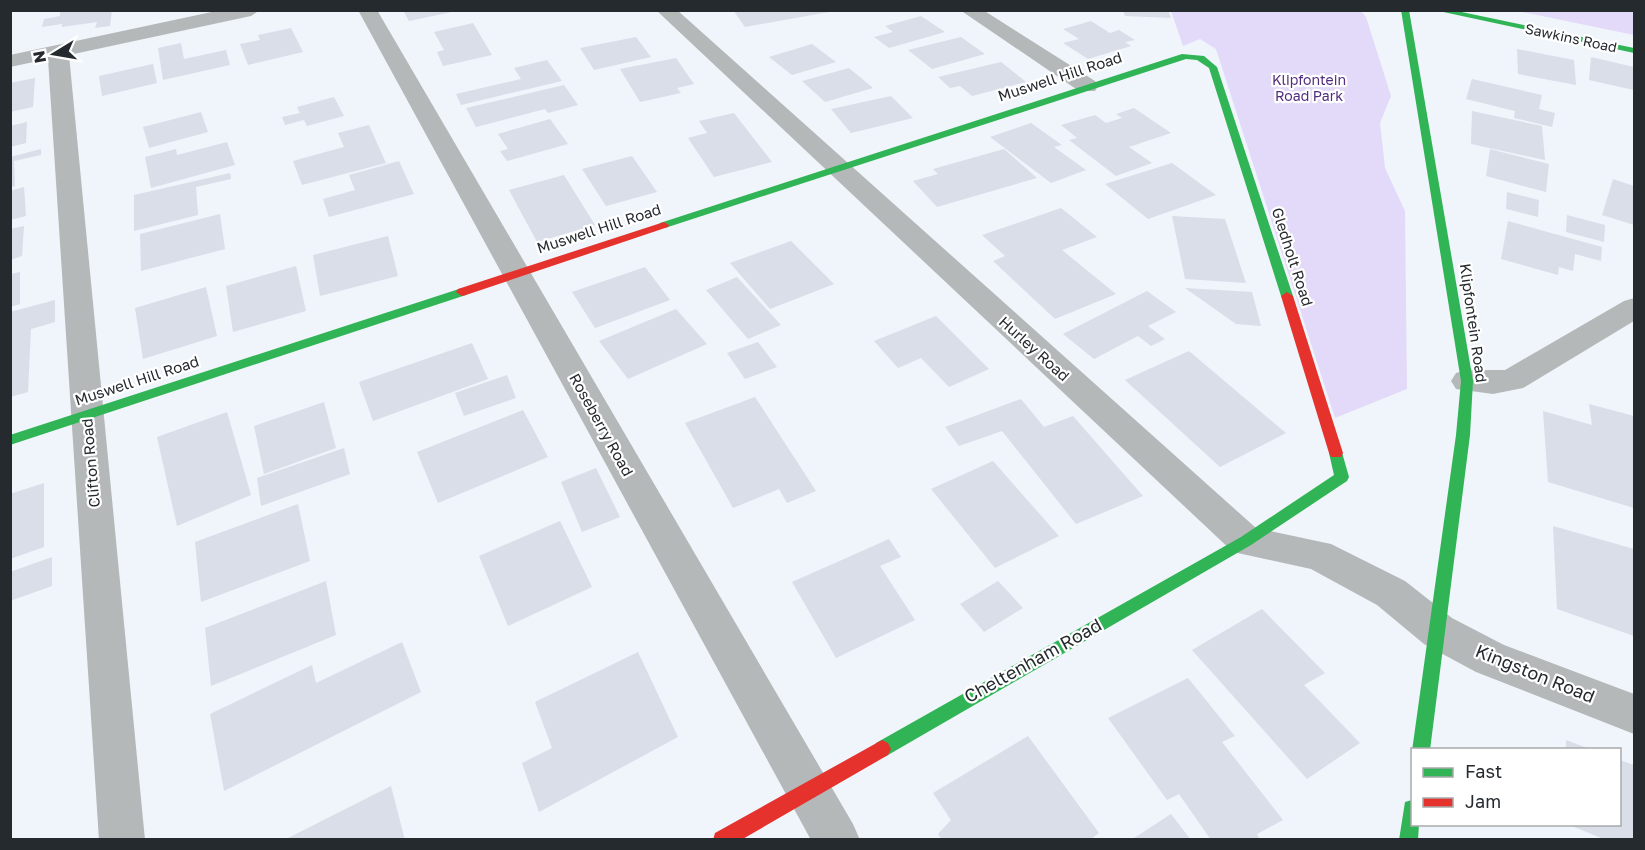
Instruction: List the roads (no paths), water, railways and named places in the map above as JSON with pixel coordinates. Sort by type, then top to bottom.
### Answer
[{"type":"street","points":[[10,61],[251,10]]},
{"type":"street","name":"Roseberry Road","points":[[367,10],[837,840]]},
{"type":"street","name":"Hurley Road","points":[[664,10],[1245,541]]},
{"type":"street","points":[[969,10],[1087,86]]},
{"type":"street","name":"Klipfontein Road","points":[[1405,10],[1467,381],[1463,435],[1421,748]]},
{"type":"street","name":"Sawkins Road","points":[[1438,10],[1635,51]]},
{"type":"street","name":"Clifton Road","points":[[58,51],[122,840]]},
{"type":"street","name":"Muswell Hill Road","points":[[10,440],[1087,86],[1170,60],[1198,56]]},
{"type":"street","name":"Gledholt Road","points":[[1198,56],[1209,61],[1213,67],[1333,439],[1342,477]]},
{"type":"street","points":[[1467,381],[1493,383],[1512,380],[1635,308]]},
{"type":"street","name":"Cheltenham Road","points":[[722,840],[807,789],[1245,541],[1342,477]]},
{"type":"street","points":[[1245,541],[1318,555],[1391,593],[1438,631]]},
{"type":"street","name":"Kingston Road","points":[[1438,631],[1490,659],[1635,714]]},
{"type":"street","points":[[1408,840],[1411,821]]},
{"type":"park label","name":"Klipfontein Road Park","points":[[1309,88]]}]
